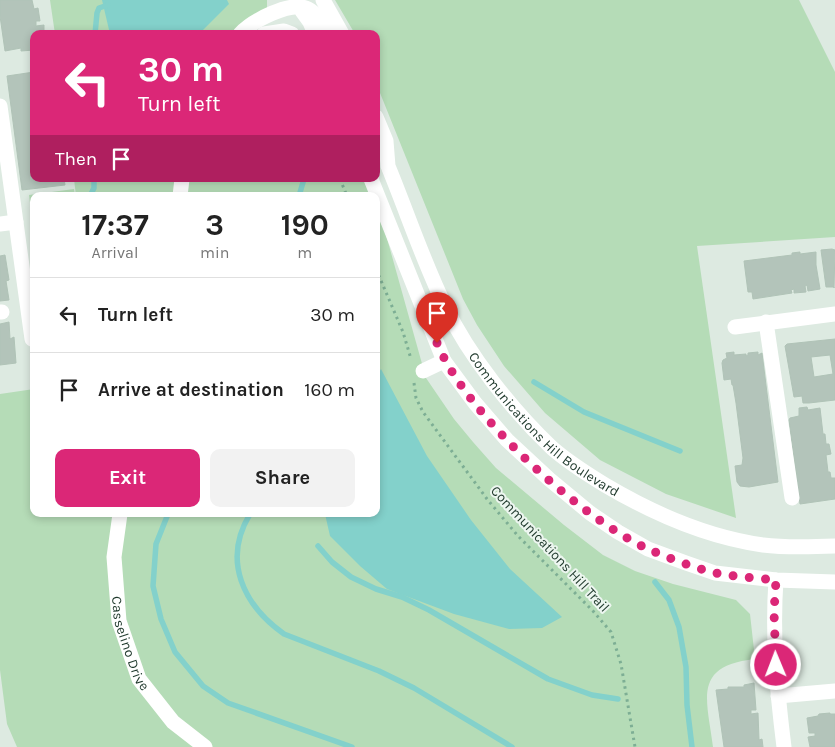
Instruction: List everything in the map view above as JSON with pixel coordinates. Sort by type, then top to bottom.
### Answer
[{"type":"street","points":[[323,0],[340,30]]},
{"type":"street","points":[[296,3],[310,22],[313,30]]},
{"type":"street","points":[[245,30],[267,14],[296,3],[308,8],[318,17],[326,30]]},
{"type":"street","points":[[0,106],[30,324]]},
{"type":"street","name":"Communications Hill Boulevard","points":[[380,127],[386,141],[388,166],[445,307],[489,376],[512,405],[553,448],[587,474],[639,504],[668,518],[698,529],[764,545],[795,547],[835,546]]},
{"type":"street","points":[[380,147],[388,166]]},
{"type":"street","points":[[380,203],[444,361],[465,390],[507,440],[549,479],[590,513],[648,549],[716,573],[776,580],[835,582]]},
{"type":"street","points":[[0,224],[16,222]]},
{"type":"street","points":[[735,327],[835,314]]},
{"type":"street","points":[[766,322],[792,498]]},
{"type":"street","points":[[416,372],[444,361]]},
{"type":"street","name":"Casselino Drive","points":[[120,517],[114,557],[119,621],[139,679],[173,722],[205,747]]},
{"type":"street","points":[[776,580],[774,612],[778,696],[784,747]]},
{"type":"street","points":[[778,696],[835,691]]},
{"type":"path","name":"Communications Hill Trail","points":[[380,278],[403,332],[416,372],[416,398],[423,412],[487,500],[518,536],[612,632],[621,664],[635,747]]},
{"type":"green space","points":[[50,0],[267,0],[267,14],[245,30],[54,30]]},
{"type":"green space","points":[[335,0],[799,0],[835,72],[835,237],[697,246],[736,518],[666,494],[600,460],[545,413],[504,366],[477,325],[463,299],[380,93],[380,30],[353,30]]},
{"type":"green space","points":[[74,182],[371,182],[375,192],[76,192]]},
{"type":"green space","points":[[74,189],[74,192],[52,192]]},
{"type":"green space","points":[[380,213],[426,378],[454,419],[473,442],[496,468],[603,555],[635,571],[673,584],[736,600],[750,614],[755,659],[735,663],[721,669],[712,677],[708,688],[707,700],[713,747],[17,747],[7,724],[0,670],[0,394],[30,390],[30,517],[380,517]]},
{"type":"water","points":[[102,0],[227,0],[229,4],[203,30],[109,30]]},
{"type":"water","points":[[381,369],[427,456],[471,520],[510,569],[562,617],[542,628],[509,629],[454,614],[387,589],[360,566],[330,536],[326,517],[380,517]]},
{"type":"building","points":[[0,0],[32,0],[34,9],[38,8],[40,21],[36,21],[36,26],[44,25],[44,30],[30,30],[30,50],[21,51],[21,48],[5,51],[0,16]]},
{"type":"building","points":[[30,73],[30,182],[64,182],[65,185],[22,190],[7,76]]},
{"type":"building","points":[[821,250],[835,250],[834,288],[826,287]]},
{"type":"building","points":[[800,252],[800,254],[816,252],[820,289],[808,291],[807,285],[805,286],[806,292],[794,293],[794,289],[791,290],[792,293],[753,299],[752,292],[748,292],[744,261],[792,255],[792,253]]},
{"type":"building","points":[[5,255],[9,280],[6,281],[9,300],[0,301],[0,256]]},
{"type":"building","points":[[9,322],[10,339],[14,337],[16,363],[0,365],[0,324]]},
{"type":"building","points":[[835,339],[835,400],[803,403],[802,396],[794,397],[785,346],[787,344]],"holes":[[[830,355],[833,374],[814,377],[811,357]]]},
{"type":"building","points":[[734,352],[734,355],[746,354],[746,356],[748,353],[758,352],[758,355],[762,353],[778,482],[749,487],[740,486],[737,482],[735,466],[742,465],[743,458],[733,385],[731,379],[724,380],[722,363],[727,358],[726,353]]},
{"type":"building","points":[[807,407],[808,410],[820,408],[823,434],[825,434],[826,444],[829,444],[831,454],[826,455],[828,472],[830,472],[831,478],[835,478],[835,499],[800,504],[789,420],[799,416],[799,408]]},
{"type":"building","points":[[754,683],[756,710],[751,710],[751,714],[758,713],[759,740],[762,739],[763,747],[724,747],[716,690],[728,689],[728,687],[744,687],[744,685]]},
{"type":"building","points":[[830,713],[835,714],[835,747],[810,747],[808,737],[815,736],[815,733],[809,733],[807,718]]},
{"type":"waterway","points":[[95,30],[99,8],[108,5]]},
{"type":"waterway","points":[[92,192],[94,182]]},
{"type":"waterway","points":[[300,192],[303,182]]},
{"type":"waterway","points":[[534,382],[584,412],[680,451]]},
{"type":"waterway","points":[[167,517],[156,544],[153,586],[161,619],[175,652],[203,686],[228,703],[352,747]]},
{"type":"waterway","points":[[249,517],[242,531],[238,548],[238,565],[241,580],[257,609],[270,622],[284,634],[379,671],[414,688],[512,747]]},
{"type":"waterway","points":[[318,546],[332,562],[351,577],[429,610],[548,679],[592,695],[618,699]]},
{"type":"waterway","points":[[655,582],[669,600],[679,627],[686,667],[687,705],[692,747]]},
{"type":"route","points":[[437,343],[444,361],[460,384],[507,440],[549,479],[590,513],[648,549],[686,563],[716,573],[776,580],[774,612],[776,665]]}]
